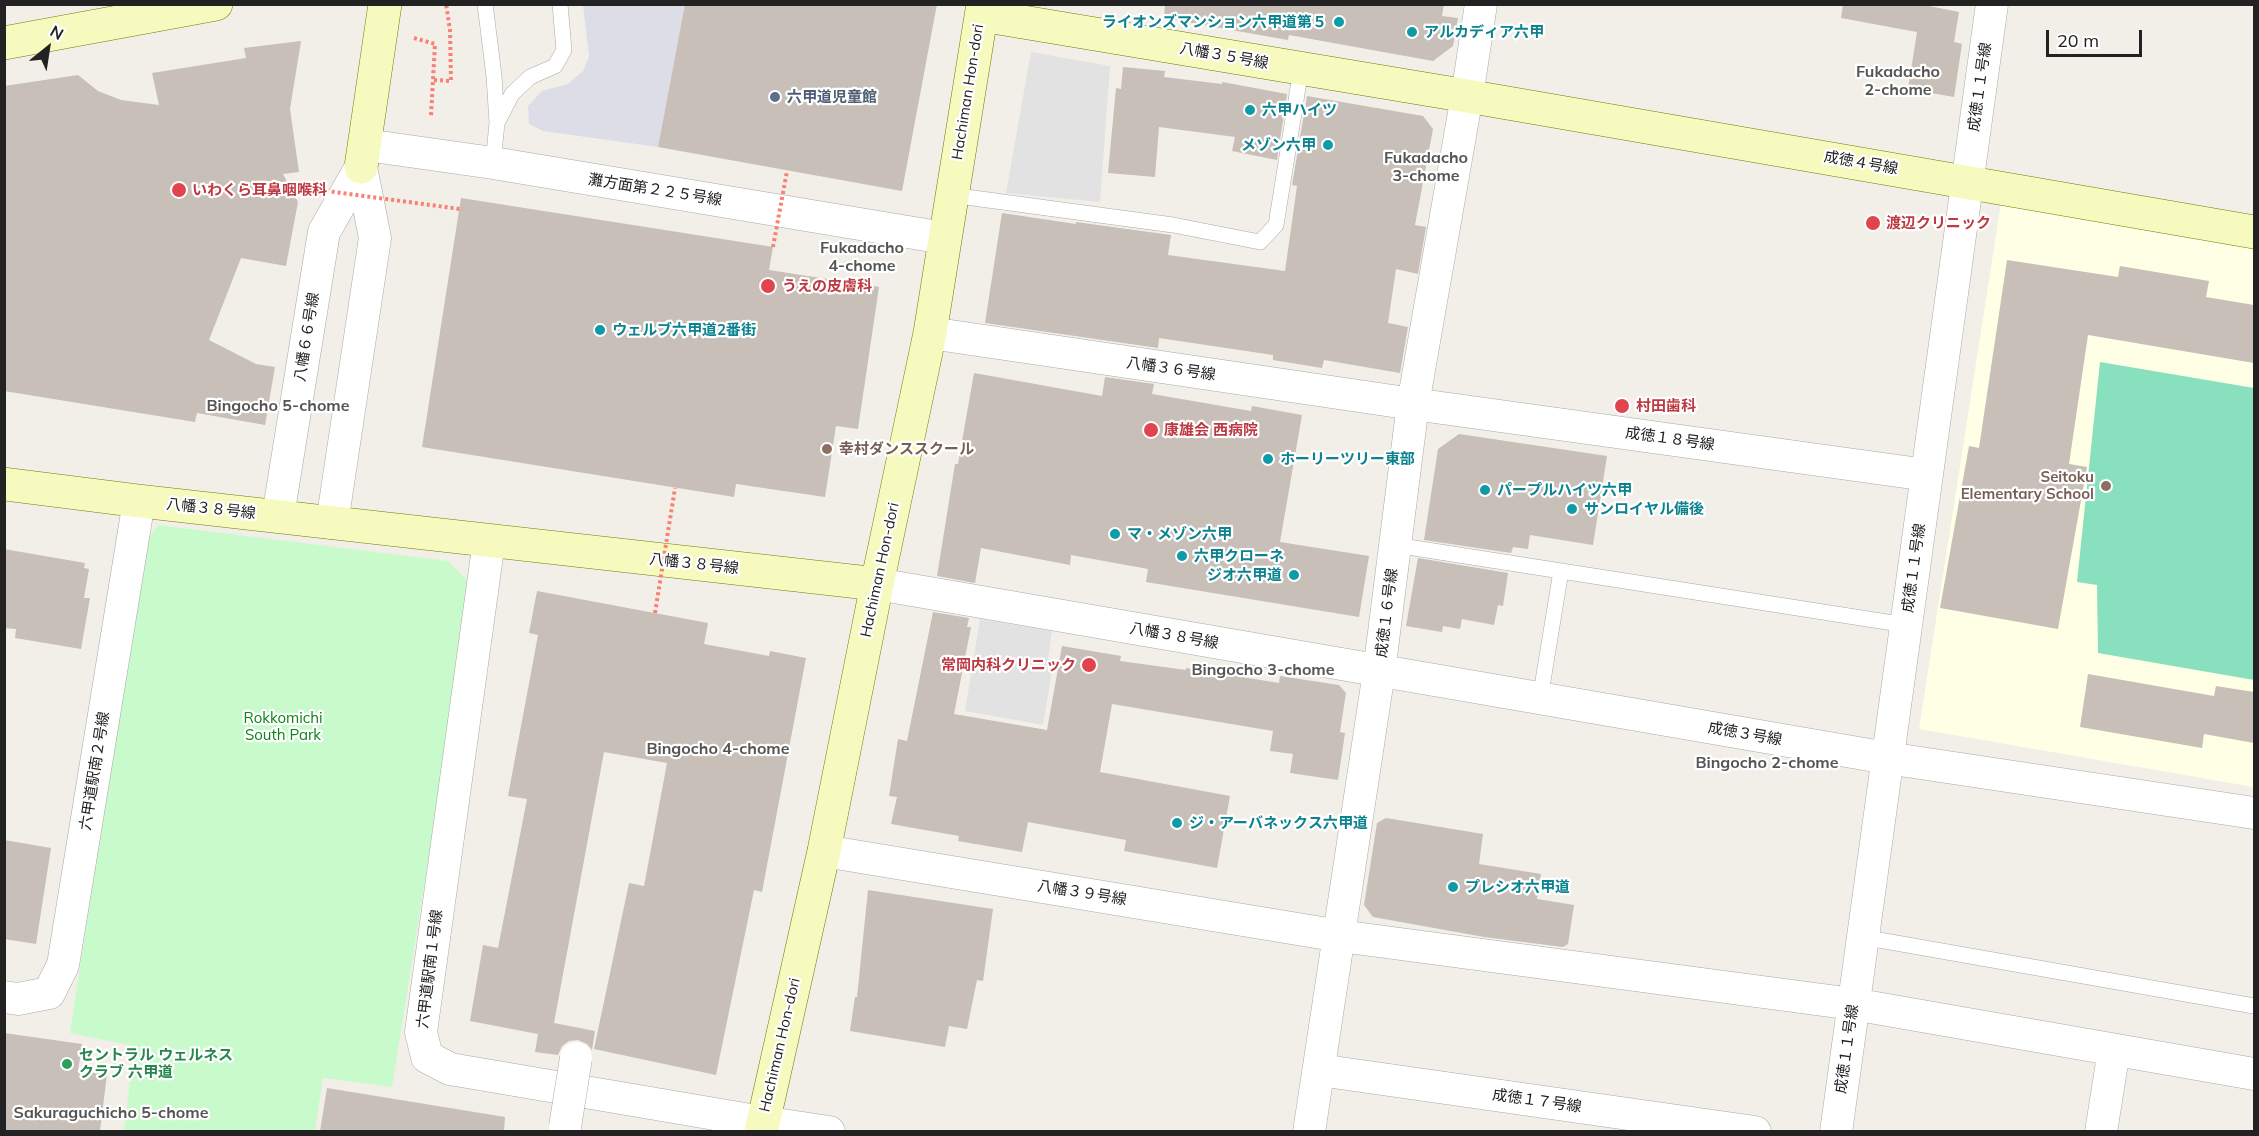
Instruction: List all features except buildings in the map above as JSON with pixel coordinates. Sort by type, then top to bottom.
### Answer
[{"type":"street","points":[[4,43],[216,4]]},
{"type":"street","name":"八幡６６号線","points":[[332,523],[375,238],[363,156],[385,4]]},
{"type":"street","name":"成徳１６号線","points":[[1309,1131],[1379,672],[1413,404],[1481,4]]},
{"type":"street","name":"成徳１１号線","points":[[1836,1131],[1992,4]]},
{"type":"street","name":"八幡３５号線","points":[[982,10],[1301,69],[1467,96]]},
{"type":"street","name":"Hachiman Hon-dori","points":[[761,1127],[824,850],[930,333],[982,10]]},
{"type":"street","name":"成徳４号線","points":[[1467,96],[2254,232]]},
{"type":"street","name":"八幡６６号線","points":[[278,516],[324,232],[363,156]]},
{"type":"street","name":"灘方面第２２５号線","points":[[363,156],[493,163],[944,238]]},
{"type":"street","name":"八幡３６号線","points":[[930,333],[1413,404]]},
{"type":"street","name":"成徳１８号線","points":[[1413,404],[1927,475]]},
{"type":"street","name":"八幡３８号線","points":[[4,484],[877,584],[1379,672]]},
{"type":"street","name":"六甲道駅南２号線","points":[[4,997],[18,999],[49,993],[63,965],[139,501]]},
{"type":"street","name":"六甲道駅南１号線","points":[[489,541],[421,1032],[427,1058],[450,1069],[761,1127]]},
{"type":"street","name":"成徳３号線","points":[[1379,672],[1887,758],[2254,813]]},
{"type":"street","name":"八幡３９号線","points":[[824,850],[1340,936],[1853,1004],[2254,1074]]},
{"type":"street","points":[[2101,1131],[2114,1050]]},
{"type":"street","points":[[565,1126],[576,1058]]},
{"type":"street","name":"成徳１７号線","points":[[1319,1070],[1755,1131]]},
{"type":"street","points":[[761,1127],[829,1131]]},
{"type":"lane","points":[[485,4],[497,123],[493,163]]},
{"type":"lane","points":[[497,123],[512,94],[530,77],[555,66],[564,50],[560,4]]},
{"type":"lane","points":[[951,195],[1173,225],[1260,242],[1276,225],[1301,69]]},
{"type":"lane","points":[[1395,545],[1906,625]]},
{"type":"lane","points":[[1540,699],[1561,571]]},
{"type":"lane","points":[[1862,937],[2254,1006]]},
{"type":"path","points":[[434,80],[451,81],[450,30],[446,4]]},
{"type":"path","points":[[410,38],[435,44],[431,116]]},
{"type":"path","points":[[773,247],[787,171]]},
{"type":"path","points":[[290,186],[460,208]]},
{"type":"path","points":[[655,613],[675,488]]},
{"type":"shaded area","points":[[583,5],[685,5],[658,147],[543,131],[529,124],[528,106],[542,91],[568,84],[583,71],[589,56]]},
{"type":"shaded area","points":[[1031,52],[1110,66],[1100,202],[1006,193]]},
{"type":"shaded area","name":"Seitoku Elementary School","points":[[2001,203],[2254,243],[2254,787],[1919,729]]},
{"type":"shaded area","points":[[980,619],[1052,631],[1048,659],[1054,660],[1043,725],[965,711]]},
{"type":"green space","points":[[2100,362],[2254,388],[2254,680],[2098,653],[2097,585],[2077,582]]},
{"type":"green space","name":"Rokkomichi South Park","points":[[158,525],[448,561],[472,585],[392,1087],[323,1078],[315,1131],[124,1131],[134,1046],[70,1033],[144,545]]},
{"type":"place","name":"ライオンズマンション六甲道第５","points":[[1339,22]]},
{"type":"place","name":"アルカディア六甲","points":[[1412,32]]},
{"type":"place","name":"六甲道児童館","points":[[775,97]]},
{"type":"place","name":"六甲ハイツ","points":[[1250,110]]},
{"type":"place","name":"メゾン六甲","points":[[1328,145]]},
{"type":"place","name":"いわくら耳鼻咽喉科","points":[[179,190]]},
{"type":"place","name":"渡辺クリニック","points":[[1873,223]]},
{"type":"place","name":"うえの皮膚科","points":[[768,286]]},
{"type":"place","name":"ウェルブ六甲道2番街","points":[[600,330]]},
{"type":"place","name":"村田歯科","points":[[1622,406]]},
{"type":"place","name":"康雄会 西病院","points":[[1151,430]]},
{"type":"place","name":"幸村ダンススクール","points":[[827,449]]},
{"type":"place","name":"ホーリーツリー東部","points":[[1268,459]]},
{"type":"place","name":"Seitoku Elementary School","points":[[2106,486]]},
{"type":"place","name":"パープルハイツ六甲","points":[[1485,490]]},
{"type":"place","name":"サンロイヤル備後","points":[[1572,509]]},
{"type":"place","name":"マ・メゾン六甲","points":[[1115,534]]},
{"type":"place","name":"六甲クローネ","points":[[1182,556]]},
{"type":"place","name":"ジオ六甲道","points":[[1294,575]]},
{"type":"place","name":"常岡内科クリニック","points":[[1089,665]]},
{"type":"place","name":"ジ・アーバネックス六甲道","points":[[1177,823]]},
{"type":"place","name":"プレシオ六甲道","points":[[1453,887]]},
{"type":"place","name":"セントラル ウェルネス クラブ 六甲道","points":[[67,1064]]},
{"type":"district","name":"Fukadacho 2-chome","points":[[1898,81]]},
{"type":"district","name":"Fukadacho 3-chome","points":[[1426,167]]},
{"type":"district","name":"Fukadacho 4-chome","points":[[862,257]]},
{"type":"district","name":"Bingocho 5-chome","points":[[278,406]]},
{"type":"district","name":"Bingocho 3-chome","points":[[1263,670]]},
{"type":"district","name":"Bingocho 4-chome","points":[[718,749]]},
{"type":"district","name":"Bingocho 2-chome","points":[[1767,763]]},
{"type":"district","name":"Sakuraguchicho 5-chome","points":[[111,1113]]}]
